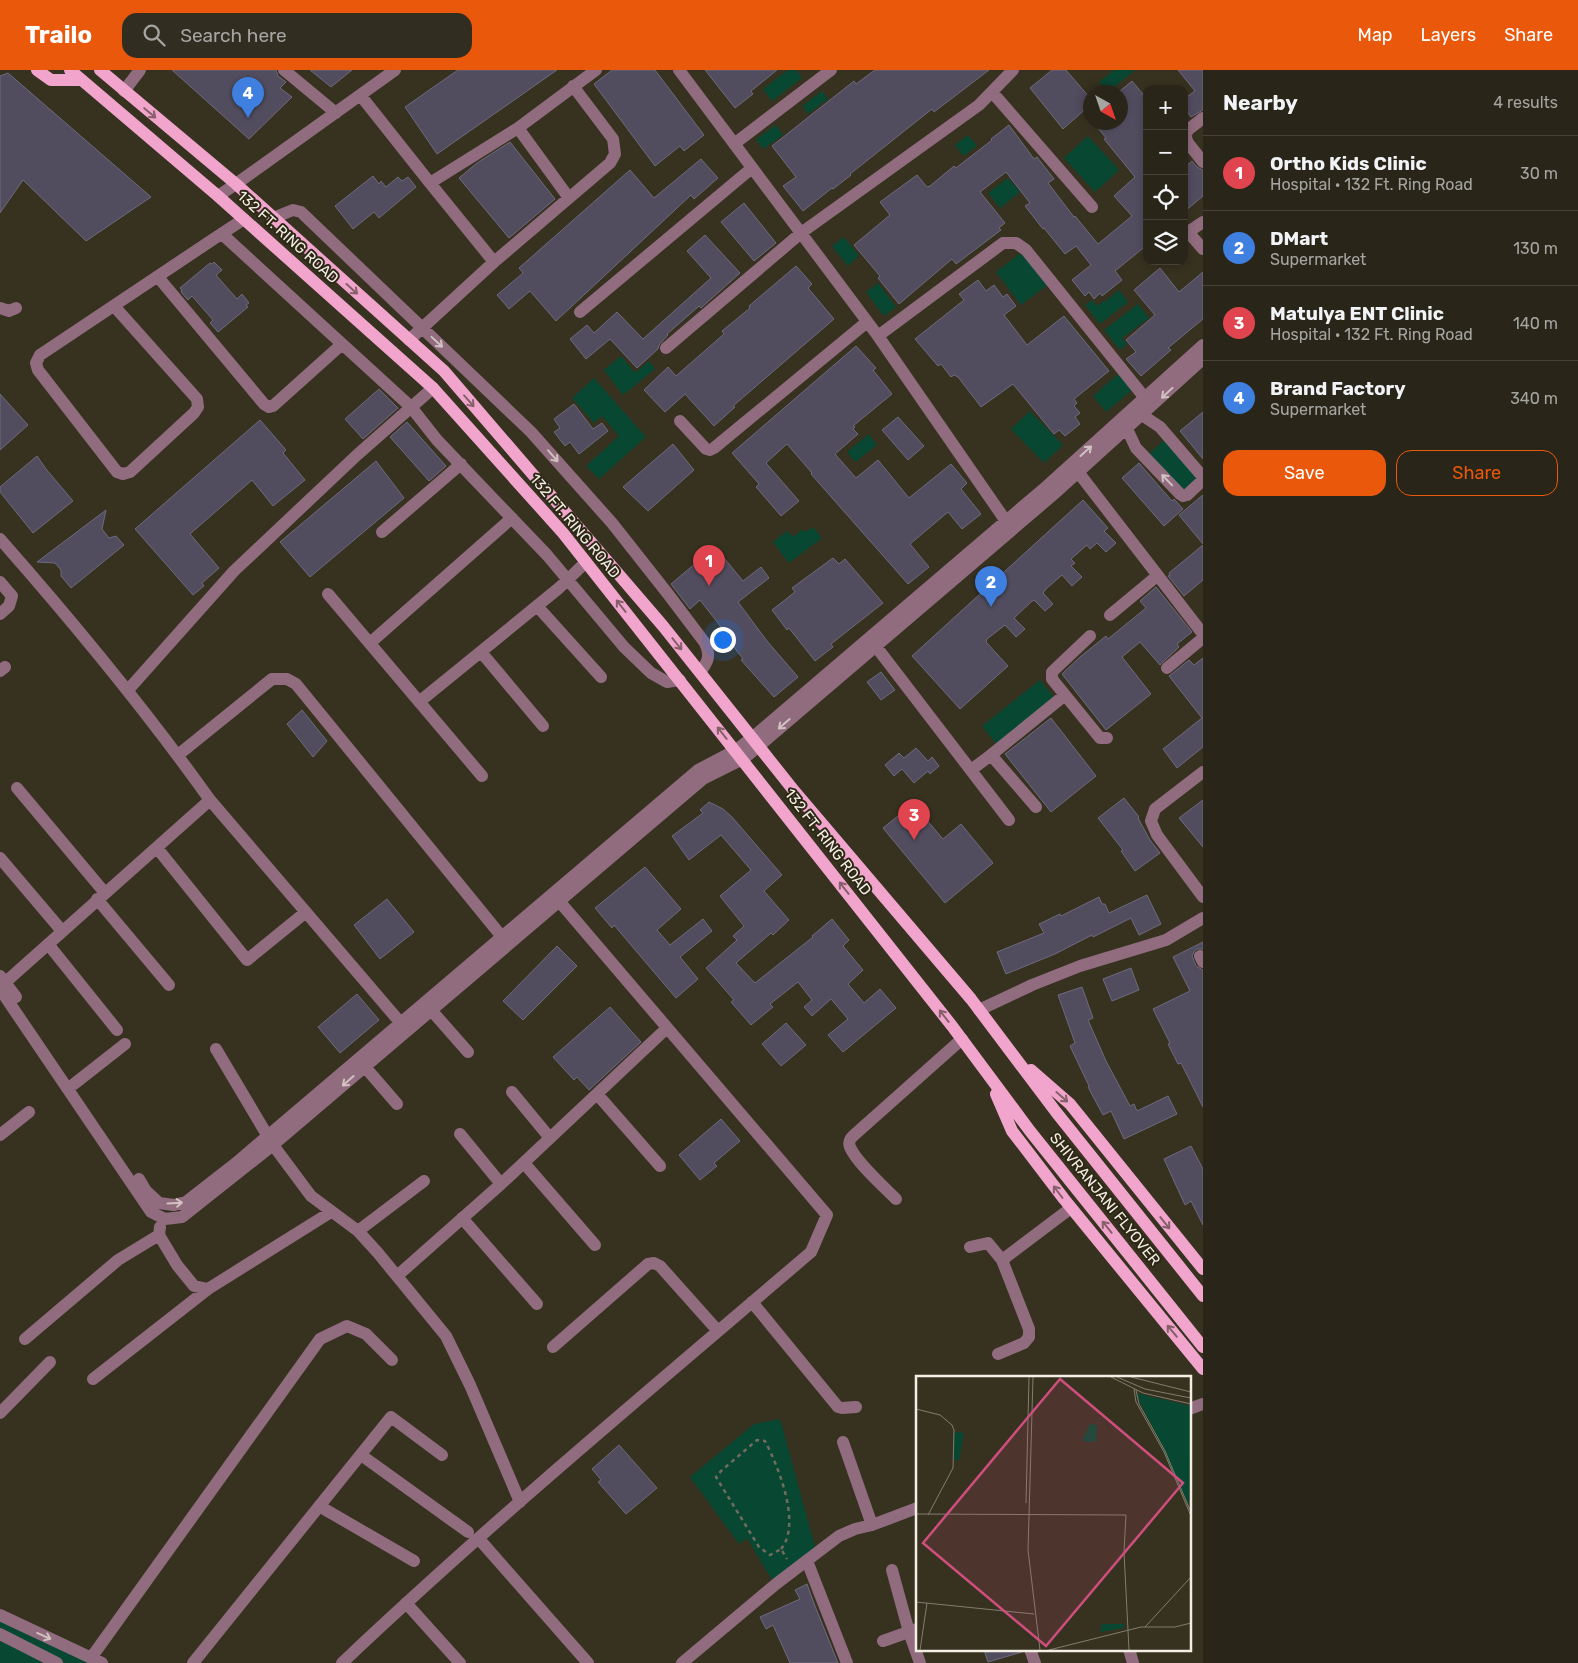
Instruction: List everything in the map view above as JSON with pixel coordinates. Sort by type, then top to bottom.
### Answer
[{"type":"main road","points":[[37,70],[52,80],[82,80]]},
{"type":"main road","name":"132 FT. RING ROAD","points":[[70,70],[218,196],[433,388],[563,533],[984,1069]]},
{"type":"main road","name":"132 FT. RING ROAD","points":[[100,70],[236,184],[444,371],[619,574],[756,741],[795,792],[979,1010],[1012,1054]]},
{"type":"main road","points":[[1012,1054],[1070,1104],[1203,1269]]},
{"type":"main road","name":"SHIVRANJANI FLYOVER","points":[[1012,1054],[1203,1296]]},
{"type":"main road","points":[[984,1069],[1012,1131],[1070,1208],[1203,1369]]},
{"type":"main road","name":"SHIVRANJANI FLYOVER","points":[[984,1069],[1030,1132],[1203,1347]]},
{"type":"street","points":[[124,91],[140,70]]},
{"type":"street","points":[[284,70],[336,113]]},
{"type":"street","points":[[218,196],[395,70]]},
{"type":"street","points":[[430,184],[518,128],[596,70]]},
{"type":"street","points":[[679,70],[878,336],[1009,526]]},
{"type":"street","points":[[734,144],[832,70]]},
{"type":"street","points":[[666,348],[801,233],[979,105],[1013,70]]},
{"type":"street","points":[[409,340],[494,262],[610,163],[615,154],[613,139],[573,86]]},
{"type":"street","points":[[992,92],[1092,207]]},
{"type":"street","points":[[361,96],[494,262]]},
{"type":"street","points":[[1203,118],[1189,129],[1185,135],[1188,143],[1203,162]]},
{"type":"street","points":[[518,128],[570,198]]},
{"type":"street","points":[[580,312],[752,168]]},
{"type":"street","points":[[273,218],[293,210],[301,212],[532,432],[612,523],[705,643],[709,652],[707,664],[700,672]]},
{"type":"street","points":[[114,306],[197,399],[198,407],[194,413],[130,472],[123,474],[117,472],[38,370],[36,363],[40,355],[244,219]]},
{"type":"street","points":[[1188,232],[1203,222]]},
{"type":"street","points":[[222,234],[341,345],[411,407],[437,440],[568,580],[624,647],[652,673],[667,682],[680,680]]},
{"type":"street","points":[[1188,235],[1203,249]]},
{"type":"street","points":[[878,336],[1003,243],[1016,243],[1026,250],[1145,398]]},
{"type":"street","points":[[158,276],[264,404],[269,407],[273,406],[341,345]]},
{"type":"street","points":[[0,308],[9,311],[16,308]]},
{"type":"street","points":[[680,422],[706,449],[714,448],[867,322]]},
{"type":"street","points":[[1009,526],[1203,345]]},
{"type":"street","points":[[1,983],[151,1212],[165,1219],[182,1218],[505,941],[559,902],[703,779],[739,755],[1009,526],[1078,472],[1203,360]]},
{"type":"street","points":[[128,690],[234,571],[357,455],[433,388]]},
{"type":"street","points":[[1127,429],[1136,448],[1183,496],[1187,495],[1203,479],[1160,427],[1142,415]]},
{"type":"street","points":[[382,532],[460,464]]},
{"type":"street","points":[[1078,472],[1203,636],[1167,668]]},
{"type":"street","points":[[370,643],[512,518]]},
{"type":"street","points":[[0,539],[58,604],[128,690],[210,800],[404,1026]]},
{"type":"street","points":[[419,702],[537,606],[586,562]]},
{"type":"street","points":[[1110,615],[1157,576]]},
{"type":"street","points":[[0,582],[12,596],[9,606],[0,614]]},
{"type":"street","points":[[328,594],[482,776]]},
{"type":"street","points":[[537,606],[600,677]]},
{"type":"street","points":[[1090,636],[1052,672],[1052,679],[1100,738],[1107,738]]},
{"type":"street","points":[[872,642],[1009,820]]},
{"type":"street","points":[[481,652],[543,726]]},
{"type":"street","points":[[178,755],[272,679],[287,679],[296,684],[505,941]]},
{"type":"street","points":[[971,770],[1065,695]]},
{"type":"street","points":[[1,983],[74,1084],[146,1191],[159,1202],[174,1205],[186,1202],[271,1140],[365,1067],[404,1026],[431,1010],[505,941],[698,770],[739,755]]},
{"type":"street","points":[[991,755],[1036,807]]},
{"type":"street","points":[[1203,772],[1155,809],[1151,821],[1157,835],[1203,898]]},
{"type":"street","points":[[17,788],[169,984]]},
{"type":"street","points":[[1,983],[48,944],[210,800]]},
{"type":"street","points":[[157,848],[247,960],[306,912]]},
{"type":"street","points":[[0,858],[62,931]]},
{"type":"street","points":[[342,1663],[406,1603],[473,1535],[520,1502],[811,1252],[827,1215],[559,902]]},
{"type":"street","points":[[979,1010],[1032,985],[1080,966],[1166,940],[1203,918]]},
{"type":"street","points":[[48,944],[118,1030]]},
{"type":"street","points":[[431,1010],[468,1052]]},
{"type":"street","points":[[397,1276],[524,1163],[666,1028]]},
{"type":"street","points":[[896,1199],[858,1160],[850,1147],[849,1141],[852,1136],[962,1039]]},
{"type":"street","points":[[74,1084],[125,1044]]},
{"type":"street","points":[[216,1049],[271,1140],[311,1196],[358,1231],[446,1336],[470,1384],[520,1502]]},
{"type":"street","points":[[365,1067],[398,1104]]},
{"type":"street","points":[[512,1092],[550,1138]]},
{"type":"street","points":[[597,1094],[660,1166]]},
{"type":"street","points":[[0,1135],[29,1112]]},
{"type":"street","points":[[460,1134],[501,1184]]},
{"type":"street","points":[[524,1163],[595,1245]]},
{"type":"street","points":[[358,1231],[424,1181]]},
{"type":"street","points":[[1002,1260],[1070,1208]]},
{"type":"street","points":[[92,1379],[208,1289],[331,1212]]},
{"type":"street","points":[[160,1217],[159,1235],[177,1264],[194,1286],[208,1289]]},
{"type":"street","points":[[462,1218],[538,1304]]},
{"type":"street","points":[[26,1339],[118,1260],[159,1235]]},
{"type":"street","points":[[970,1247],[988,1243],[1002,1260],[1029,1330],[1029,1337],[1024,1343],[998,1354]]},
{"type":"street","points":[[553,1347],[648,1264],[654,1263],[660,1266],[718,1331]]},
{"type":"street","points":[[752,1302],[838,1407],[856,1407]]},
{"type":"street","points":[[0,1615],[96,1660],[320,1339],[347,1326],[366,1334],[392,1360]]},
{"type":"street","points":[[0,1413],[50,1362]]},
{"type":"street","points":[[1190,1409],[1203,1404]]},
{"type":"street","points":[[193,1663],[391,1417],[442,1456]]},
{"type":"street","points":[[844,1442],[872,1525]]},
{"type":"street","points":[[361,1455],[473,1535],[588,1663]]},
{"type":"street","points":[[319,1506],[414,1561]]},
{"type":"street","points":[[682,1663],[839,1536],[916,1508]]},
{"type":"street","points":[[807,1561],[847,1663]]},
{"type":"street","points":[[892,1570],[913,1630],[916,1644]]},
{"type":"street","points":[[406,1603],[460,1663]]},
{"type":"street","points":[[883,1641],[913,1630]]},
{"type":"street","points":[[0,1634],[57,1663]]},
{"type":"street","points":[[917,1650],[920,1663]]},
{"type":"street","points":[[1030,1650],[1035,1663]]},
{"type":"street","points":[[1129,1650],[1133,1663]]},
{"type":"path","points":[[757,1440],[765,1441],[772,1455],[786,1496],[789,1522],[786,1543],[780,1549],[770,1555],[759,1547],[716,1477],[721,1470],[757,1440]]},
{"type":"path","points":[[780,1549],[788,1561]]},
{"type":"green space","points":[[788,70],[796,70],[802,78],[772,101],[763,89]]},
{"type":"green space","points":[[1114,70],[1135,70],[1117,85],[1102,85],[1099,82]]},
{"type":"green space","points":[[822,91],[828,99],[808,114],[802,106]]},
{"type":"green space","points":[[776,125],[783,135],[763,149],[756,139]]},
{"type":"green space","points":[[968,135],[977,146],[963,156],[955,145]]},
{"type":"green space","points":[[1088,136],[1119,170],[1095,192],[1064,158]]},
{"type":"green space","points":[[1008,178],[1020,192],[1000,208],[988,193]]},
{"type":"green space","points":[[844,237],[859,256],[848,266],[832,246]]},
{"type":"green space","points":[[1022,252],[1047,285],[1021,305],[996,272]]},
{"type":"green space","points":[[878,283],[896,307],[884,316],[866,292]]},
{"type":"green space","points":[[1119,290],[1128,302],[1100,324],[1085,305],[1092,300],[1097,306]]},
{"type":"green space","points":[[1138,304],[1149,318],[1122,338],[1127,344],[1120,350],[1104,330]]},
{"type":"green space","points":[[621,356],[635,373],[649,361],[655,369],[623,395],[604,370]]},
{"type":"green space","points":[[1118,374],[1132,390],[1106,412],[1093,396]]},
{"type":"green space","points":[[594,378],[646,437],[599,479],[586,466],[619,436],[602,416],[594,423],[572,398]]},
{"type":"green space","points":[[1030,411],[1063,445],[1044,463],[1011,429]]},
{"type":"green space","points":[[869,434],[877,445],[855,462],[847,452]]},
{"type":"green space","points":[[1165,439],[1202,479],[1185,494],[1149,454]]},
{"type":"green space","points":[[813,527],[822,538],[789,563],[773,542],[787,531],[793,537],[803,529],[806,532]]},
{"type":"green space","points":[[1040,680],[1055,699],[997,745],[982,726]]},
{"type":"green space","points":[[780,1419],[816,1550],[772,1580],[747,1538],[739,1544],[690,1477],[754,1424]]},
{"type":"green space","points":[[0,1618],[89,1663],[0,1663]]},
{"type":"building","points":[[172,70],[276,70],[278,76],[286,82],[280,88],[292,97],[249,139]]},
{"type":"building","points":[[310,70],[352,70],[331,87]]},
{"type":"building","points":[[458,70],[557,70],[437,154],[405,107]]},
{"type":"building","points":[[612,70],[655,70],[704,135],[684,151],[680,146],[655,166],[594,84]]},
{"type":"building","points":[[705,70],[777,70],[751,91],[753,94],[735,108]]},
{"type":"building","points":[[875,70],[989,70],[934,112],[932,109],[851,175],[803,211],[783,186],[796,177],[772,146],[854,81],[856,84]]},
{"type":"building","points":[[1052,70],[1066,70],[1083,90],[1083,111],[1063,129],[1030,88]]},
{"type":"building","points":[[1178,70],[1203,70],[1203,110],[1191,117],[1188,113],[1188,96],[1195,91]]},
{"type":"building","points":[[8,73],[151,197],[86,241],[23,180],[0,213],[0,76]]},
{"type":"building","points":[[1132,81],[1143,94],[1143,248],[1115,271],[1122,280],[1102,296],[1100,293],[1094,299],[1089,292],[1085,296],[1072,280],[1091,265],[1076,246],[1065,254],[1025,206],[1030,203],[1006,172],[980,192],[1005,223],[999,228],[1001,230],[956,264],[952,259],[899,304],[878,278],[880,276],[854,245],[890,215],[880,202],[917,175],[927,187],[930,186],[954,166],[956,168],[1009,125],[1034,159],[1037,157],[1054,179],[1048,183],[1098,244],[1132,216],[1114,196],[1135,177],[1104,139],[1106,138],[1100,130],[1128,130],[1127,85]]},
{"type":"building","points":[[510,142],[555,199],[509,238],[459,178],[477,163]]},
{"type":"building","points":[[701,159],[718,178],[694,199],[691,195],[556,321],[530,291],[509,309],[497,295],[523,273],[519,268],[630,170],[654,198]]},
{"type":"building","points":[[1192,161],[1203,170],[1203,196],[1188,209],[1188,175],[1188,164]]},
{"type":"building","points":[[373,176],[379,184],[381,181],[386,187],[398,177],[402,181],[408,177],[416,187],[379,218],[374,212],[353,229],[335,206]]},
{"type":"building","points":[[744,203],[776,243],[754,261],[721,222]]},
{"type":"building","points":[[705,235],[740,273],[701,308],[699,306],[667,334],[658,349],[637,368],[610,339],[586,359],[570,339],[587,325],[594,333],[617,312],[643,339],[711,278],[687,251]]},
{"type":"building","points":[[214,262],[222,270],[216,275],[237,299],[242,294],[249,303],[246,305],[248,307],[218,332],[210,323],[213,320],[192,296],[188,300],[180,288],[210,263]]},
{"type":"building","points":[[796,266],[812,284],[808,288],[834,319],[733,406],[735,407],[714,426],[685,394],[665,412],[644,390],[668,367],[676,376],[724,334],[722,331],[750,308],[749,306]]},
{"type":"building","points":[[1160,268],[1179,292],[1203,272],[1203,319],[1168,348],[1171,350],[1141,376],[1126,359],[1136,352],[1126,340],[1155,315],[1134,290]]},
{"type":"building","points":[[978,280],[986,291],[994,285],[1003,297],[1007,294],[1016,306],[1004,315],[1027,345],[1064,316],[1109,371],[1074,399],[1077,403],[1074,406],[1080,413],[1075,417],[1080,424],[1065,436],[1059,430],[1054,434],[1013,384],[981,407],[958,377],[954,375],[951,377],[941,364],[938,366],[915,339],[964,300],[959,294]]},
{"type":"building","points":[[856,346],[876,368],[873,370],[892,394],[853,426],[855,427],[853,429],[858,434],[835,454],[856,478],[878,460],[909,498],[951,464],[967,483],[961,489],[981,514],[962,529],[948,512],[910,544],[929,567],[908,584],[787,444],[766,463],[799,501],[781,516],[756,487],[759,484],[732,453]]},
{"type":"building","points":[[379,389],[398,408],[363,439],[345,419]]},
{"type":"building","points":[[0,394],[28,425],[0,450]]},
{"type":"building","points":[[574,404],[593,429],[602,423],[608,431],[579,454],[570,442],[565,446],[554,432],[560,428],[554,419]]},
{"type":"building","points":[[1203,412],[1203,459],[1180,431]]},
{"type":"building","points":[[898,417],[924,446],[908,460],[882,430]]},
{"type":"building","points":[[260,420],[286,450],[283,453],[305,480],[273,506],[252,480],[190,534],[219,568],[202,583],[204,586],[193,595],[135,529]]},
{"type":"building","points":[[407,422],[446,466],[429,481],[390,437]]},
{"type":"building","points":[[673,444],[694,470],[648,511],[623,487]]},
{"type":"building","points":[[37,456],[73,501],[33,533],[0,492],[0,487]]},
{"type":"building","points":[[376,461],[404,498],[310,577],[280,542]]},
{"type":"building","points":[[1139,463],[1172,501],[1174,499],[1183,509],[1164,526],[1122,478]]},
{"type":"building","points":[[1203,495],[1203,544],[1179,515]]},
{"type":"building","points":[[1083,500],[1108,528],[1104,531],[1116,543],[1106,552],[1097,543],[1090,549],[1087,545],[1071,559],[1075,563],[1071,566],[1082,577],[1072,586],[1062,575],[1046,589],[1043,593],[1053,604],[1045,611],[1034,600],[1031,602],[1014,618],[1025,629],[1016,637],[1005,625],[987,639],[986,642],[1008,666],[960,709],[912,656]]},
{"type":"building","points":[[106,510],[102,529],[109,538],[116,536],[124,545],[71,588],[61,576],[61,570],[55,563],[37,562]]},
{"type":"building","points":[[1203,545],[1203,580],[1184,596],[1168,576],[1170,575],[1169,573]]},
{"type":"building","points":[[715,547],[743,581],[761,567],[769,578],[738,602],[767,641],[798,677],[774,697],[741,660],[743,659],[723,633],[725,632],[700,600],[690,609],[671,584]]},
{"type":"building","points":[[833,558],[839,564],[845,559],[883,603],[831,644],[833,647],[815,661],[772,610],[795,592],[792,588]]},
{"type":"building","points":[[1156,587],[1192,632],[1177,644],[1179,647],[1160,665],[1140,642],[1122,657],[1151,694],[1106,730],[1062,674],[1106,636],[1108,639],[1146,608],[1140,601]]},
{"type":"building","points":[[1203,658],[1203,747],[1177,768],[1163,749],[1202,718],[1169,676],[1189,660],[1194,665]]},
{"type":"building","points":[[881,672],[895,690],[881,700],[867,682]]},
{"type":"building","points":[[302,710],[327,741],[313,757],[287,724]]},
{"type":"building","points":[[1051,718],[1096,776],[1051,812],[1005,754]]},
{"type":"building","points":[[916,748],[928,761],[932,757],[939,766],[930,774],[928,771],[914,783],[902,769],[894,776],[885,765],[899,753],[904,758]]},
{"type":"building","points":[[1124,798],[1139,817],[1150,840],[1160,853],[1135,871],[1121,851],[1123,850],[1098,818]]},
{"type":"building","points":[[1203,800],[1203,847],[1179,818]]},
{"type":"building","points":[[709,802],[723,809],[732,817],[782,875],[764,891],[789,920],[773,935],[771,933],[736,963],[755,983],[813,937],[832,919],[849,940],[843,946],[863,970],[848,984],[864,1003],[880,989],[896,1008],[843,1052],[828,1035],[848,1019],[831,999],[812,1016],[804,1007],[812,1000],[798,982],[770,1004],[773,1007],[751,1025],[731,1002],[734,1000],[706,968],[737,940],[733,936],[744,926],[720,896],[751,870],[721,835],[689,860],[672,836],[703,813],[700,810]]},
{"type":"building","points":[[913,804],[943,839],[961,824],[993,863],[945,903],[883,828]]},
{"type":"building","points":[[645,867],[681,909],[657,930],[670,945],[703,919],[712,931],[680,957],[698,979],[676,998],[614,925],[612,928],[595,908]]},
{"type":"building","points":[[1147,895],[1161,924],[1139,935],[1131,918],[1093,937],[1092,935],[1055,954],[1006,974],[997,952],[1044,933],[1039,924],[1060,914],[1061,916],[1099,897],[1109,913]]},
{"type":"building","points":[[387,899],[414,932],[380,959],[354,925]]},
{"type":"building","points":[[1203,942],[1203,949],[1196,949],[1192,956],[1196,966],[1203,970],[1203,1107],[1181,1063],[1178,1064],[1153,1009],[1190,991],[1173,957]]},
{"type":"building","points":[[557,946],[577,966],[523,1020],[503,1001]]},
{"type":"building","points":[[1131,968],[1139,990],[1112,1001],[1103,979]]},
{"type":"building","points":[[1082,987],[1093,1018],[1088,1020],[1106,1061],[1130,1106],[1134,1104],[1137,1111],[1168,1096],[1177,1114],[1124,1139],[1111,1111],[1103,1115],[1070,1046],[1075,1043],[1058,995]]},
{"type":"building","points":[[357,994],[379,1020],[340,1053],[318,1027]]},
{"type":"building","points":[[610,1007],[641,1042],[589,1090],[577,1077],[574,1080],[553,1057]]},
{"type":"building","points":[[786,1023],[806,1045],[781,1066],[762,1044]]},
{"type":"building","points":[[721,1119],[740,1141],[714,1163],[717,1166],[700,1180],[679,1155]]},
{"type":"building","points":[[1191,1146],[1203,1169],[1203,1225],[1191,1201],[1185,1205],[1164,1159]]},
{"type":"building","points":[[619,1445],[657,1488],[626,1514],[598,1482],[601,1480],[592,1469]]},
{"type":"building","points":[[807,1584],[838,1663],[790,1663],[773,1625],[766,1629],[760,1617],[800,1599],[795,1590]]},
{"type":"building","points":[[984,1650],[1022,1650],[1022,1652],[988,1662]]},
{"type":"place","name":"Brand Factory","points":[[248,118]]},
{"type":"place","name":"Ortho Kids Clinic","points":[[709,586]]},
{"type":"place","name":"DMart","points":[[991,607]]},
{"type":"place","name":"Matulya ENT Clinic","points":[[914,840]]}]
